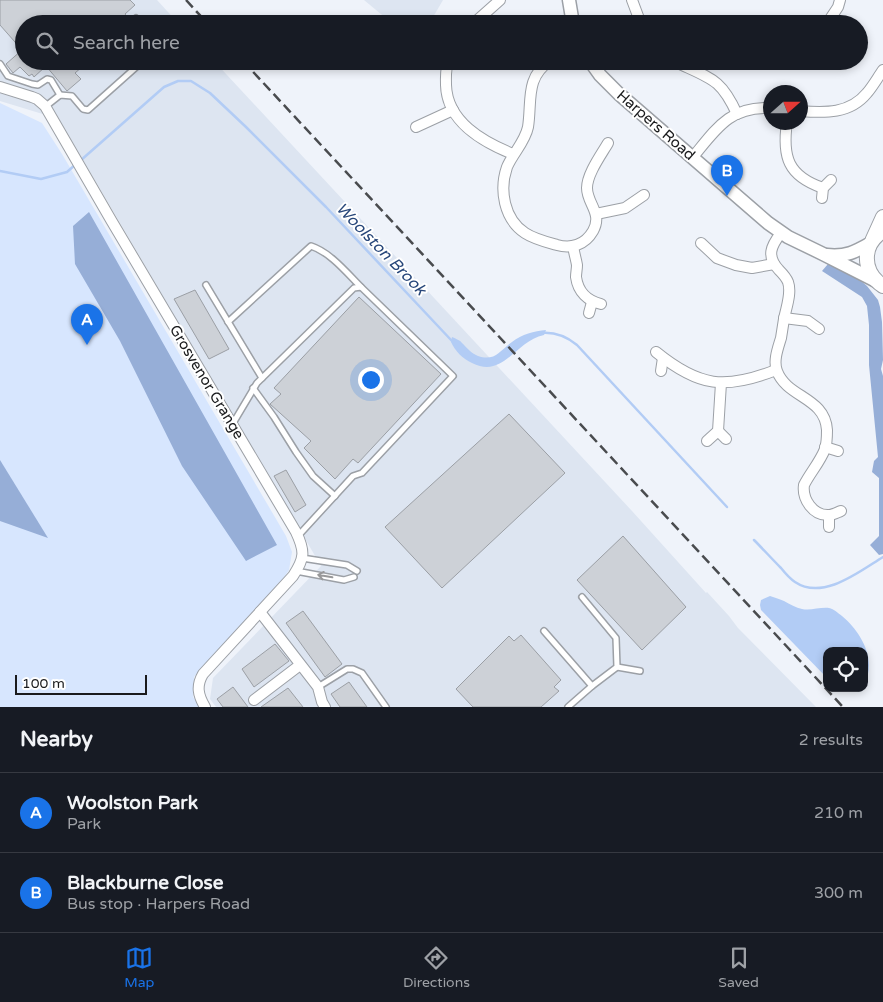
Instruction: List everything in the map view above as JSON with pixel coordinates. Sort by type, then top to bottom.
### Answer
[{"type":"main road","points":[[880,286],[870,273],[867,263],[867,252],[876,238],[883,217]]},
{"type":"street","points":[[483,15],[500,0]]},
{"type":"street","points":[[569,0],[572,15]]},
{"type":"street","points":[[632,0],[638,15]]},
{"type":"street","points":[[832,15],[838,8],[840,0]]},
{"type":"street","points":[[447,70],[446,90],[453,110],[459,120],[468,130],[492,145],[514,154]]},
{"type":"street","points":[[538,70],[534,77],[530,95],[528,129],[524,140],[507,168],[504,179],[504,200],[509,215],[519,228],[534,238],[560,246],[578,245],[586,240],[594,230],[596,222],[596,214],[587,187],[589,178],[608,141]]},
{"type":"street","name":"Harpers Road","points":[[596,70],[619,94],[781,233],[880,286]]},
{"type":"street","points":[[694,70],[715,81],[725,90],[737,114]]},
{"type":"street","points":[[808,111],[832,112],[856,103],[867,94],[883,70]]},
{"type":"street","points":[[0,87],[32,97],[45,106]]},
{"type":"street","name":"Grosvenor Grange","points":[[45,106],[298,536],[302,548],[302,558]]},
{"type":"street","points":[[693,157],[718,126],[725,121],[749,109],[763,108]]},
{"type":"street","points":[[416,128],[453,110]]},
{"type":"street","points":[[786,130],[786,152],[790,164],[804,180],[825,188]]},
{"type":"street","points":[[596,214],[625,208],[645,194]]},
{"type":"street","points":[[781,233],[771,248],[771,254],[774,264],[785,276],[790,291],[776,356],[776,370],[790,388],[816,406],[821,412],[826,426],[825,448],[806,481],[803,490],[805,500],[812,508],[822,514],[829,515],[841,511]]},
{"type":"street","name":"Harpers Road","points":[[822,254],[844,255],[856,251],[876,238]]},
{"type":"street","points":[[700,243],[717,258],[736,265],[752,268],[774,264]]},
{"type":"street","points":[[573,246],[577,263],[576,277],[578,285],[582,294],[596,303],[589,314]]},
{"type":"street","points":[[784,318],[810,318],[819,329]]},
{"type":"street","points":[[661,371],[660,355],[688,374],[708,382],[721,383],[743,380],[776,370]]},
{"type":"street","points":[[707,440],[718,431],[721,383]]},
{"type":"street","points":[[718,431],[726,439]]},
{"type":"street","points":[[825,448],[838,451]]},
{"type":"street","points":[[829,515],[829,527]]},
{"type":"street","points":[[204,707],[198,693],[199,680],[296,571],[302,562],[302,558]]},
{"type":"street","points":[[260,612],[318,687],[325,707]]},
{"type":"street","points":[[254,700],[300,665]]},
{"type":"lane","points":[[0,64],[8,76],[32,84],[38,85],[46,79],[51,80],[60,94],[72,96],[83,109],[88,110],[132,70]]},
{"type":"lane","points":[[45,106],[60,94]]},
{"type":"lane","points":[[228,322],[311,246],[319,249],[340,266],[453,376],[362,473],[353,476],[298,536]]},
{"type":"lane","points":[[206,285],[262,378]]},
{"type":"lane","points":[[232,425],[257,382],[354,288],[361,287]]},
{"type":"lane","points":[[254,388],[313,476],[335,496]]},
{"type":"lane","points":[[302,558],[347,565],[357,571]]},
{"type":"lane","points":[[296,571],[344,580],[354,577]]},
{"type":"lane","points":[[582,597],[616,638],[617,667]]},
{"type":"lane","points":[[544,631],[592,686]]},
{"type":"lane","points":[[568,707],[617,667],[640,671]]},
{"type":"lane","points":[[318,687],[347,669],[353,669],[362,673],[386,707]]},
{"type":"shaded area","points":[[0,0],[157,0],[171,15],[15,15],[15,70],[222,70],[707,592],[738,628],[816,707],[216,707],[210,699],[213,678],[321,566],[59,119],[0,101]]},
{"type":"shaded area","points":[[364,0],[443,0],[434,15],[382,15]]},
{"type":"shaded area","points":[[0,103],[42,123],[286,536],[292,552],[289,570],[279,585],[194,677],[193,697],[200,707],[0,707]]},
{"type":"shaded area","points":[[89,212],[277,545],[246,561],[182,466],[120,341],[75,264],[73,226]]},
{"type":"shaded area","points":[[828,264],[860,280],[878,300],[880,307],[883,360],[881,369],[883,376],[883,554],[879,555],[870,545],[879,536],[879,478],[872,472],[874,461],[878,457],[869,365],[867,306],[862,297],[822,271]]},
{"type":"shaded area","points":[[546,330],[544,335],[525,344],[501,363],[493,366],[483,367],[472,363],[457,352],[451,342],[452,337],[460,341],[476,355],[489,357],[497,354],[520,337]]},
{"type":"shaded area","points":[[0,460],[48,538],[0,521]]},
{"type":"shaded area","points":[[770,596],[802,609],[831,609],[849,622],[865,647],[823,647],[823,674],[761,610],[761,600]]},
{"type":"building","points":[[0,0],[130,0],[135,5],[126,15],[15,15],[15,42],[0,25]]},
{"type":"building","points":[[15,56],[16,70],[13,73],[6,64]]},
{"type":"building","points":[[23,70],[42,70],[34,77],[32,74],[29,76]]},
{"type":"building","points":[[49,70],[78,70],[75,73],[81,79],[67,91]]},
{"type":"building","points":[[195,290],[229,349],[209,359],[174,299]]},
{"type":"building","points":[[359,297],[441,374],[358,463],[353,459],[335,479],[304,448],[311,441],[270,404],[281,394],[274,388]]},
{"type":"building","points":[[509,414],[565,473],[442,588],[385,527]]},
{"type":"building","points":[[286,470],[306,505],[295,512],[274,476]]},
{"type":"building","points":[[623,536],[686,607],[642,650],[577,580]]},
{"type":"building","points":[[303,611],[342,664],[325,677],[286,623]]},
{"type":"building","points":[[521,635],[561,680],[554,687],[559,691],[541,707],[473,707],[456,689],[509,636],[514,641]]},
{"type":"building","points":[[275,644],[289,661],[254,687],[242,669]]},
{"type":"building","points":[[349,682],[367,707],[340,707],[331,694]]},
{"type":"building","points":[[233,687],[248,707],[223,707],[217,699]]},
{"type":"building","points":[[288,688],[303,707],[261,707]]},
{"type":"waterway","name":"Woolston Brook","points":[[80,161],[164,87],[178,81],[191,81],[210,93],[246,127],[326,207],[452,341]]},
{"type":"waterway","name":"Woolston Brook","points":[[0,171],[41,179],[67,172],[76,164]]},
{"type":"waterway","name":"Woolston Brook","points":[[542,333],[552,333],[561,336],[577,345],[727,507]]},
{"type":"waterway","name":"Woolston Brook","points":[[754,540],[791,579],[806,587],[817,588],[841,582],[883,557]]},
{"type":"railway","points":[[186,0],[200,15]]},
{"type":"railway","points":[[251,70],[843,707]]},
{"type":"place","name":"Blackburne Close","points":[[727,196]]},
{"type":"place","name":"Woolston Park","points":[[87,345]]}]
